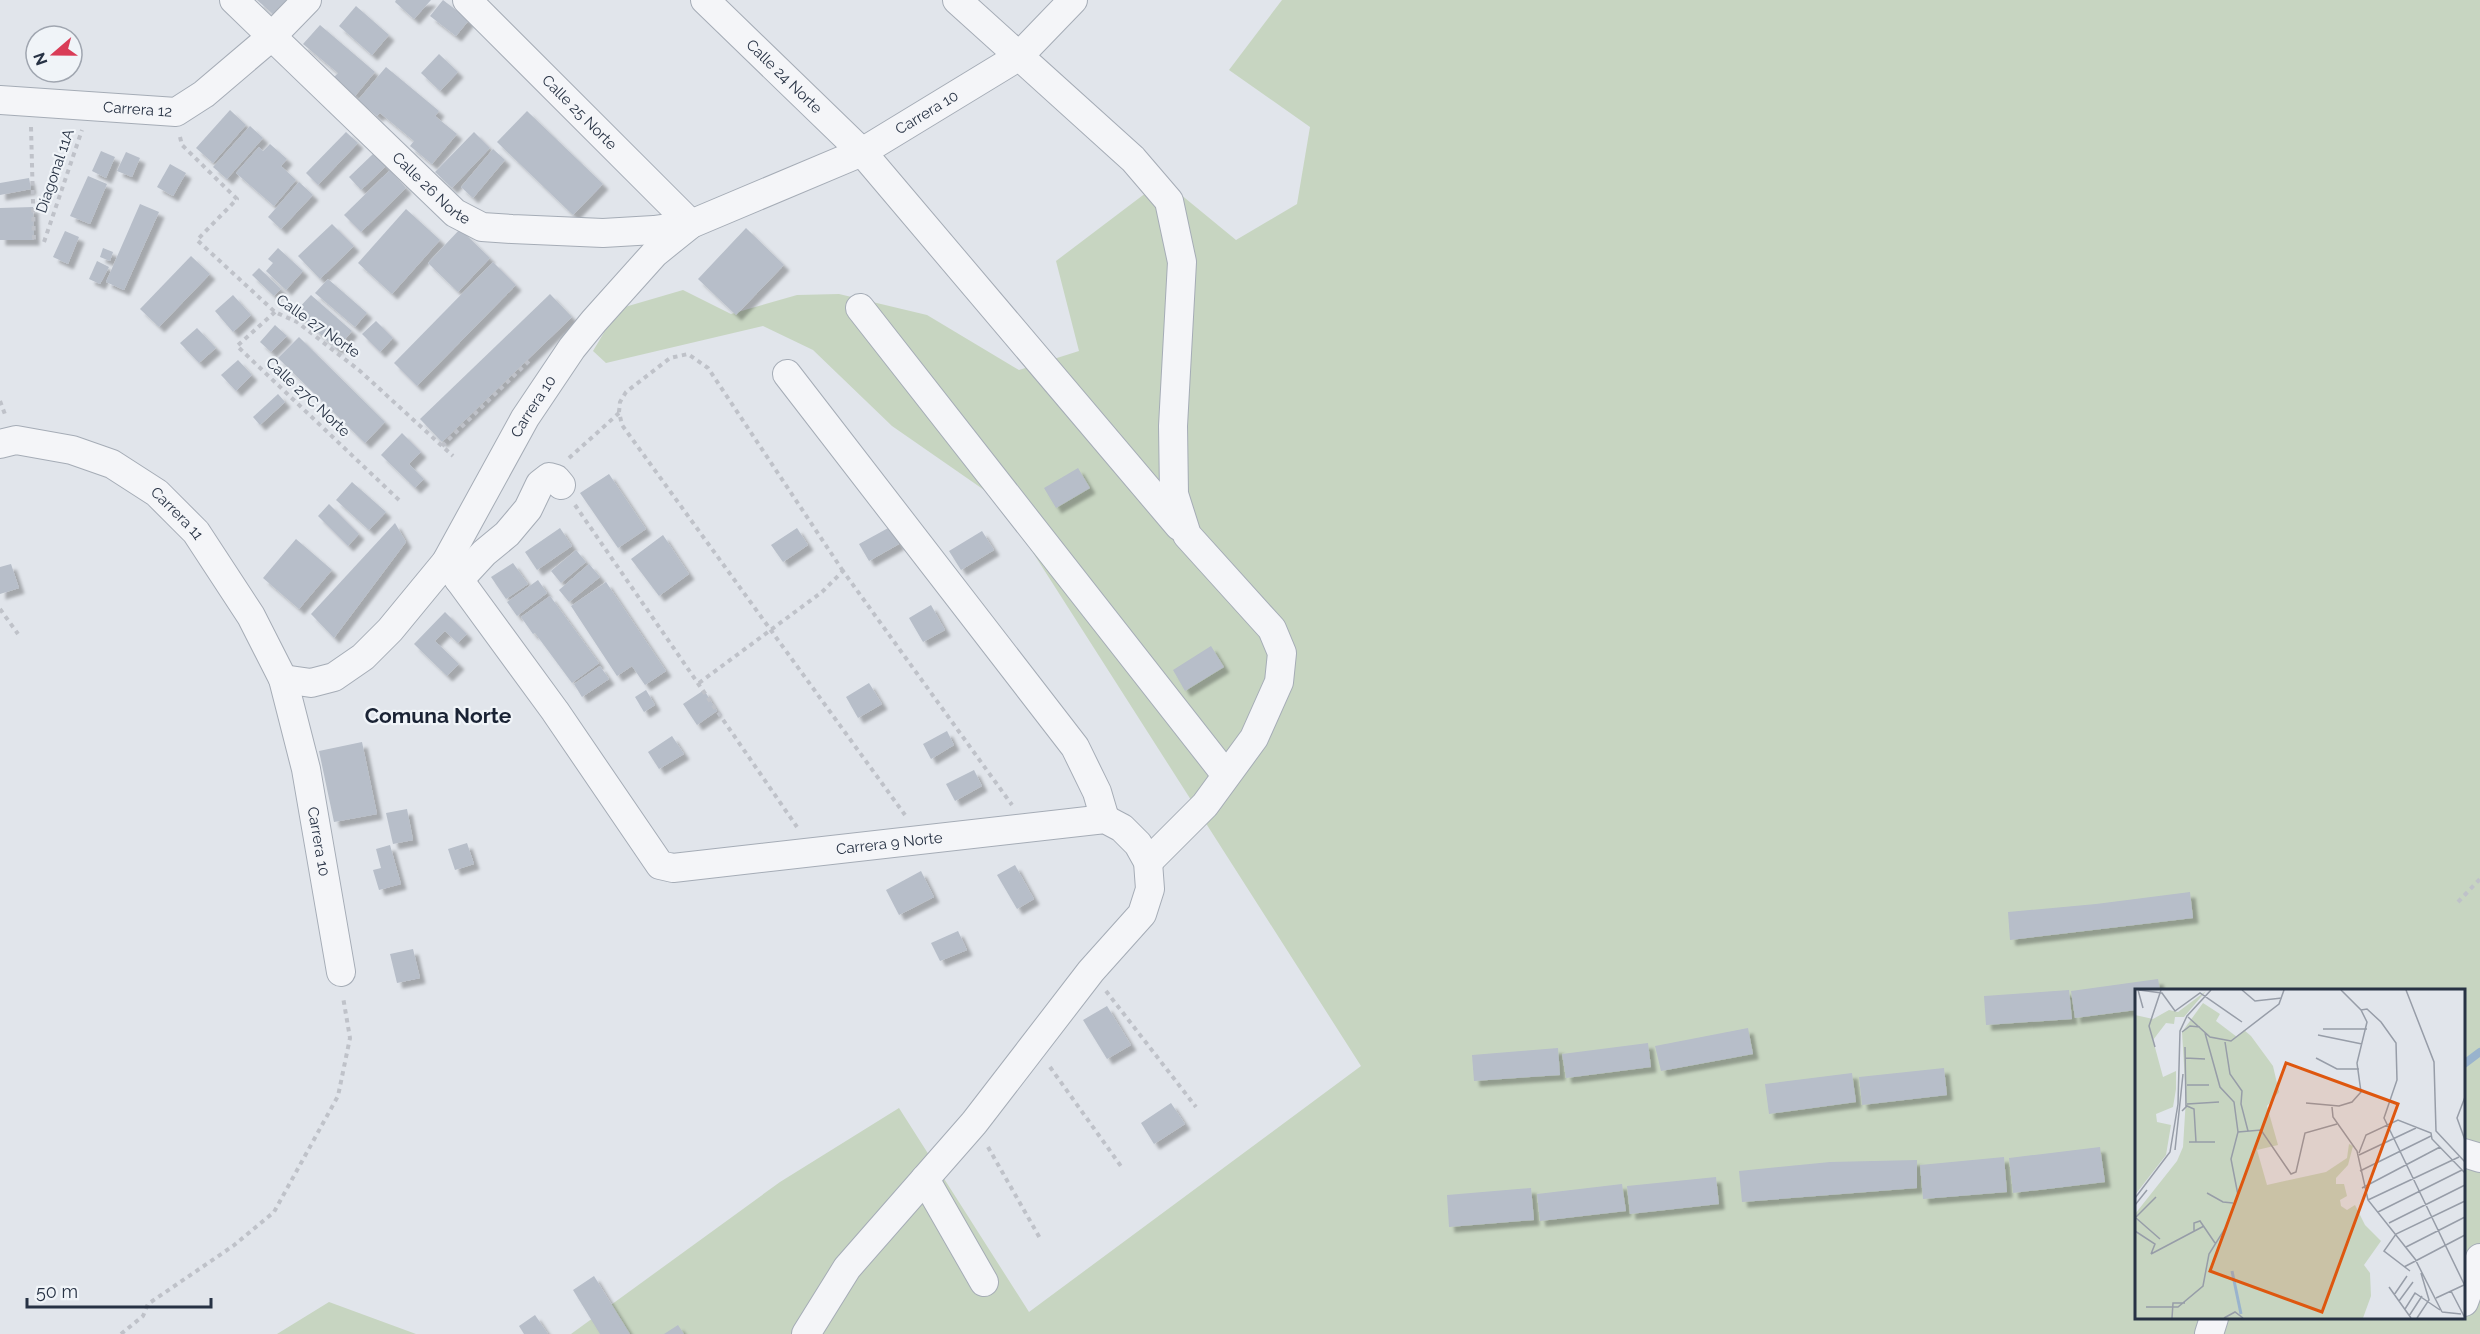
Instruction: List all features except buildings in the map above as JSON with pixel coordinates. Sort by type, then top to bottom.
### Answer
[{"type":"street","name":"Calle 26 Norte","points":[[234,0],[455,213],[482,227],[603,233],[654,230],[691,224]]},
{"type":"street","name":"Carrera 12","points":[[0,100],[176,112],[204,94],[271,37],[307,0]]},
{"type":"street","name":"Calle 25 Norte","points":[[467,0],[691,224]]},
{"type":"street","name":"Calle 24 Norte","points":[[705,0],[862,152],[1187,535],[1272,629],[1282,653],[1281,673],[1254,738],[1204,805],[1148,862]]},
{"type":"street","points":[[957,0],[1133,159],[1169,201],[1182,262],[1173,426],[1174,494],[1187,535]]},
{"type":"street","name":"Carrera 10","points":[[340,972],[306,769],[283,679],[311,683],[334,677],[363,657],[453,571],[525,418],[572,348],[655,253],[691,224],[862,152],[1018,57],[1073,0]]},
{"type":"street","points":[[860,308],[1227,775]]},
{"type":"street","points":[[787,374],[1075,747],[1097,792],[1105,819],[1122,828],[1138,844],[1148,862],[1150,889],[1142,914],[1091,971],[974,1123],[848,1268],[806,1334]]},
{"type":"street","name":"Carrera 11","points":[[0,444],[16,440],[72,450],[112,464],[156,493],[196,532],[251,616],[283,679]]},
{"type":"street","points":[[453,571],[484,553],[507,534],[528,509],[540,484],[555,481]]},
{"type":"street","name":"Carrera 9 Norte","points":[[453,571],[555,711],[660,865],[673,868],[1105,819]]},
{"type":"street","points":[[2465,1154],[2480,1158]]},
{"type":"street","points":[[925,1179],[984,1282]]},
{"type":"street","points":[[2465,1297],[2480,1258]]},
{"type":"street","points":[[2209,1334],[2213,1319]]},
{"type":"path","points":[[30,102],[33,240]]},
{"type":"path","name":"Diagonal 11A","points":[[44,242],[90,107]]},
{"type":"path","name":"Calle 27 Norte","points":[[176,112],[182,145],[237,199],[197,240],[274,312],[297,322],[360,370],[453,456]]},
{"type":"path","name":"Calle 27C Norte","points":[[274,312],[237,346],[400,501]]},
{"type":"path","points":[[923,840],[622,425],[619,412],[620,402],[626,392],[670,358],[688,354],[708,368],[843,571],[1029,828]]},
{"type":"path","points":[[442,446],[532,358]]},
{"type":"path","points":[[619,412],[555,481],[699,683],[815,852]]},
{"type":"path","points":[[699,683],[822,592],[843,571]]},
{"type":"path","points":[[0,609],[18,634]]},
{"type":"path","points":[[2458,902],[2480,879]]},
{"type":"path","points":[[1091,971],[1196,1107]]},
{"type":"path","points":[[121,1334],[143,1316],[148,1304],[233,1246],[274,1212],[338,1096],[350,1038],[340,972]]},
{"type":"path","points":[[1034,1045],[1123,1169]]},
{"type":"path","points":[[974,1123],[1041,1240]]},
{"type":"green space","points":[[1282,0],[2480,0],[2480,1334],[571,1334],[780,1182],[899,1108],[1029,1312],[1361,1066],[1000,501],[892,426],[813,350],[763,326],[606,363],[593,351],[618,309],[683,290],[731,314],[797,295],[839,294],[927,315],[1019,370],[1079,351],[1056,261],[1163,180],[1236,240],[1297,204],[1310,127],[1229,70]]},
{"type":"green space","points":[[329,1302],[416,1334],[277,1334]]},
{"type":"waterway","points":[[2465,1063],[2480,1052]]},
{"type":"district","name":"Comuna Norte","points":[[438,716]]}]
